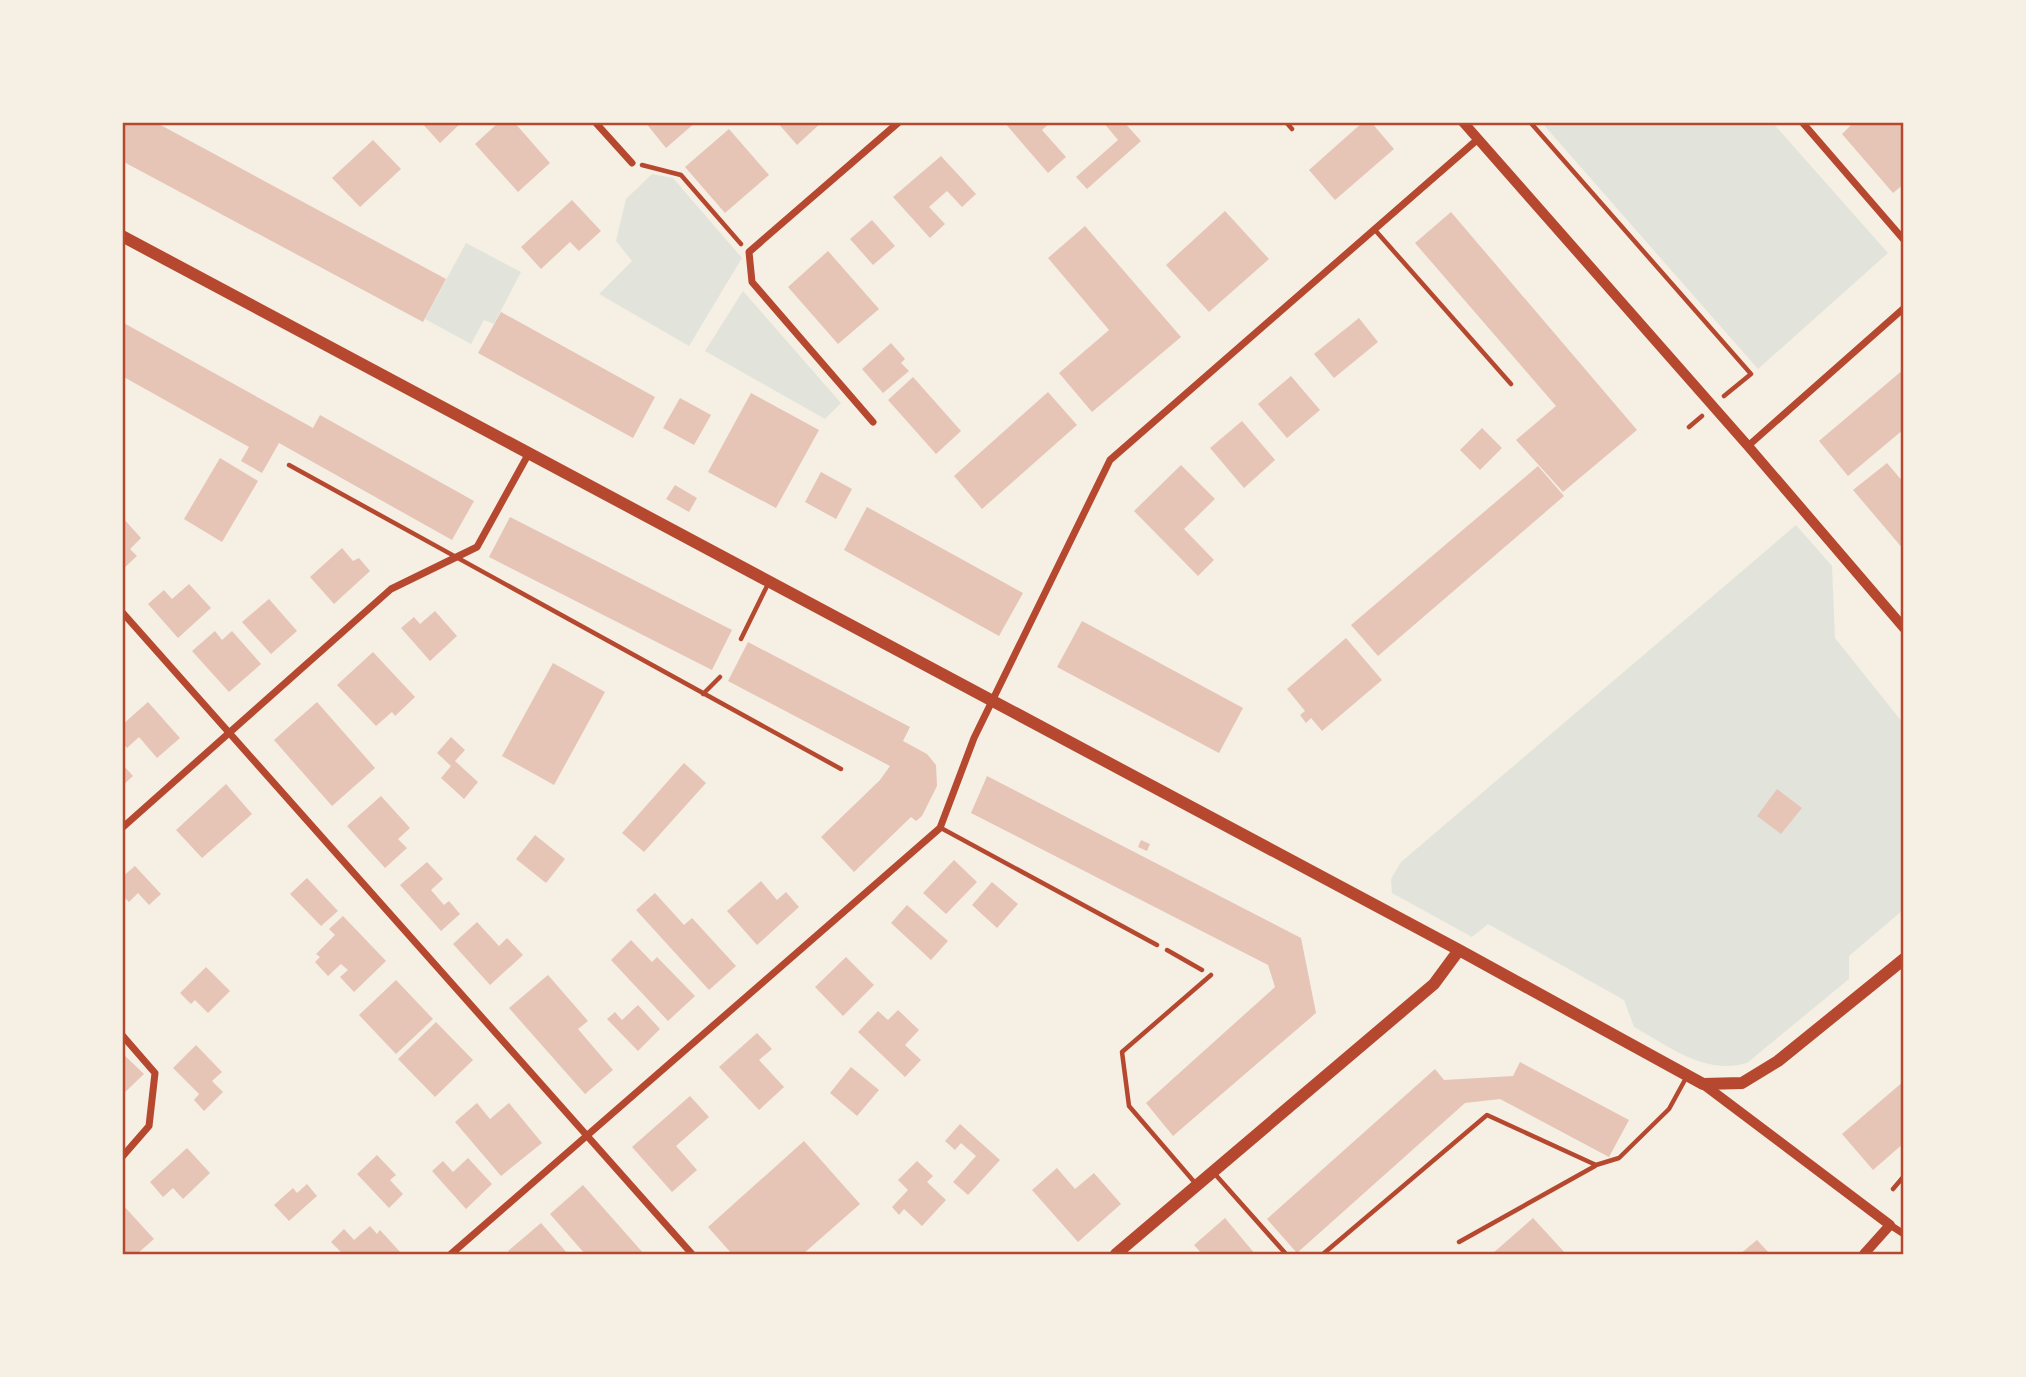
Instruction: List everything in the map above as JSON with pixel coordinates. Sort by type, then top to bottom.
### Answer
[{"type":"main road","points":[[122,236],[1459,950],[1703,1084],[1742,1083],[1779,1062],[1903,959]]},
{"type":"main road","points":[[1116,1255],[1434,984],[1459,950]]},
{"type":"street","points":[[596,122],[632,163]]},
{"type":"street","points":[[873,422],[752,282],[749,252],[899,122]]},
{"type":"street","points":[[1463,122],[1748,446],[1903,628]]},
{"type":"street","points":[[1802,122],[1903,240]]},
{"type":"street","points":[[451,1255],[940,828],[974,738],[1110,460],[1478,139]]},
{"type":"street","points":[[1748,446],[1903,308]]},
{"type":"street","points":[[122,828],[391,589],[477,547],[529,453]]},
{"type":"street","points":[[122,612],[590,1136],[692,1255]]},
{"type":"street","points":[[122,1035],[155,1073],[149,1126],[122,1157]]},
{"type":"street","points":[[1703,1084],[1903,1234]]},
{"type":"street","points":[[1864,1255],[1890,1225]]},
{"type":"lane","points":[[1286,122],[1292,130]]},
{"type":"lane","points":[[1374,229],[1511,384]]},
{"type":"lane","points":[[289,465],[453,558],[841,769]]},
{"type":"lane","points":[[741,639],[769,581]]},
{"type":"lane","points":[[702,694],[720,677]]},
{"type":"lane","points":[[940,828],[1157,944]]},
{"type":"lane","points":[[1198,1186],[1129,1106],[1122,1052],[1211,975]]},
{"type":"lane","points":[[1459,1242],[1596,1165],[1619,1158],[1669,1109],[1687,1075]]},
{"type":"lane","points":[[1323,1255],[1488,1115],[1596,1165]]},
{"type":"lane","points":[[1213,1172],[1286,1255]]},
{"type":"path","points":[[1530,122],[1751,374],[1689,427]]},
{"type":"path","points":[[632,163],[681,175],[749,252]]},
{"type":"path","points":[[1157,944],[1211,975]]},
{"type":"path","points":[[1893,1189],[1903,1176]]},
{"type":"shaded area","points":[[1542,123],[1773,123],[1888,253],[1758,369]]},
{"type":"shaded area","points":[[652,174],[673,178],[742,258],[689,346],[599,294],[632,261],[616,241],[626,199]]},
{"type":"shaded area","points":[[466,243],[521,272],[494,324],[484,320],[471,344],[425,319]]},
{"type":"shaded area","points":[[743,291],[841,403],[825,419],[705,351]]},
{"type":"shaded area","points":[[1796,525],[1832,566],[1835,638],[1903,723],[1903,910],[1849,956],[1849,979],[1747,1063],[1717,1065],[1688,1057],[1634,1027],[1624,1000],[1488,924],[1472,937],[1392,893],[1391,879],[1401,862]]},
{"type":"building","points":[[122,122],[155,122],[446,279],[423,322],[122,161]]},
{"type":"building","points":[[421,122],[462,122],[440,143]]},
{"type":"building","points":[[499,122],[514,122],[550,163],[518,192],[475,144]]},
{"type":"building","points":[[645,122],[696,122],[666,148]]},
{"type":"building","points":[[777,122],[822,122],[797,145]]},
{"type":"building","points":[[1004,122],[1051,122],[1042,130],[1066,157],[1048,173]]},
{"type":"building","points":[[1103,122],[1124,122],[1141,141],[1087,189],[1076,177],[1118,140]]},
{"type":"building","points":[[1363,122],[1371,122],[1394,149],[1335,200],[1309,170]]},
{"type":"building","points":[[1854,122],[1904,122],[1904,184],[1893,193],[1842,134]]},
{"type":"building","points":[[729,129],[769,175],[725,213],[685,167]]},
{"type":"building","points":[[373,140],[401,169],[360,207],[332,178]]},
{"type":"building","points":[[941,156],[976,194],[962,207],[947,191],[929,207],[945,224],[930,238],[893,197]]},
{"type":"building","points":[[572,200],[601,231],[579,251],[570,242],[541,269],[521,247]]},
{"type":"building","points":[[1225,211],[1269,259],[1209,312],[1166,265]]},
{"type":"building","points":[[1451,212],[1637,430],[1563,492],[1516,440],[1556,406],[1415,243]]},
{"type":"building","points":[[872,220],[895,246],[873,265],[850,239]]},
{"type":"building","points":[[1085,226],[1181,337],[1092,412],[1059,373],[1109,330],[1048,258]]},
{"type":"building","points":[[828,251],[879,309],[838,344],[788,287]]},
{"type":"building","points":[[501,312],[655,397],[633,438],[478,353]]},
{"type":"building","points":[[1359,318],[1378,342],[1334,378],[1314,354]]},
{"type":"building","points":[[122,322],[313,428],[320,415],[474,501],[452,540],[279,443],[262,473],[241,461],[249,447],[122,376]]},
{"type":"building","points":[[891,343],[905,359],[901,363],[909,371],[883,393],[862,369]]},
{"type":"building","points":[[1904,369],[1904,429],[1848,476],[1819,441]]},
{"type":"building","points":[[1291,376],[1320,410],[1287,438],[1258,404]]},
{"type":"building","points":[[913,377],[961,431],[936,454],[888,400]]},
{"type":"building","points":[[1048,392],[1077,425],[982,509],[954,476]]},
{"type":"building","points":[[751,393],[819,430],[776,508],[708,472]]},
{"type":"building","points":[[680,398],[711,415],[694,445],[663,428]]},
{"type":"building","points":[[1242,421],[1275,460],[1244,488],[1210,448]]},
{"type":"building","points":[[1482,428],[1502,448],[1480,470],[1460,450]]},
{"type":"building","points":[[220,458],[258,481],[222,542],[184,519]]},
{"type":"building","points":[[1887,463],[1904,483],[1904,550],[1853,490]]},
{"type":"building","points":[[1181,465],[1215,499],[1184,529],[1214,560],[1198,576],[1134,511]]},
{"type":"building","points":[[1538,466],[1564,496],[1378,656],[1351,625]]},
{"type":"building","points":[[821,472],[852,489],[836,519],[805,502]]},
{"type":"building","points":[[675,485],[697,498],[689,512],[666,499]]},
{"type":"building","points":[[867,507],[1023,593],[999,636],[844,550]]},
{"type":"building","points":[[122,517],[141,538],[130,549],[137,556],[122,570]]},
{"type":"building","points":[[510,517],[732,630],[712,670],[489,557]]},
{"type":"building","points":[[342,548],[353,561],[359,558],[370,571],[334,604],[310,577]]},
{"type":"building","points":[[189,584],[211,608],[178,638],[148,604],[164,590],[172,599]]},
{"type":"building","points":[[269,599],[297,631],[271,654],[242,622]]},
{"type":"building","points":[[435,611],[457,636],[430,661],[401,628],[414,617],[420,624]]},
{"type":"building","points":[[1082,621],[1243,708],[1219,753],[1057,667]]},
{"type":"building","points":[[215,631],[222,640],[232,631],[261,664],[229,692],[192,651]]},
{"type":"building","points":[[1346,638],[1382,680],[1322,731],[1311,718],[1306,723],[1300,715],[1305,711],[1287,689]]},
{"type":"building","points":[[748,642],[910,727],[903,741],[927,754],[936,765],[937,786],[922,816],[916,821],[911,817],[854,872],[821,837],[880,780],[890,766],[728,681]]},
{"type":"building","points":[[373,652],[415,697],[395,716],[392,712],[376,726],[337,685]]},
{"type":"building","points":[[553,663],[605,692],[554,785],[502,756]]},
{"type":"building","points":[[148,702],[180,738],[157,758],[139,737],[127,748],[122,742],[122,725]]},
{"type":"building","points":[[317,702],[375,768],[332,806],[274,740]]},
{"type":"building","points":[[451,737],[465,750],[455,761],[478,782],[464,799],[441,778],[451,766],[437,753]]},
{"type":"building","points":[[684,763],[706,783],[644,852],[622,833]]},
{"type":"building","points":[[122,764],[133,776],[122,786]]},
{"type":"building","points":[[987,776],[1301,938],[1316,1013],[1173,1136],[1146,1103],[1275,987],[1268,965],[971,813]]},
{"type":"building","points":[[226,784],[252,814],[202,858],[176,830]]},
{"type":"building","points":[[1777,789],[1802,808],[1781,834],[1757,816]]},
{"type":"building","points":[[381,796],[410,828],[398,839],[407,848],[385,868],[347,826]]},
{"type":"building","points":[[535,835],[565,859],[546,883],[516,859]]},
{"type":"building","points":[[1141,840],[1150,844],[1147,851],[1138,847]]},
{"type":"building","points":[[954,860],[977,882],[946,914],[923,893]]},
{"type":"building","points":[[427,862],[443,879],[431,890],[444,905],[449,901],[460,914],[441,931],[400,885]]},
{"type":"building","points":[[135,866],[161,894],[149,905],[138,893],[129,902],[122,895],[122,877]]},
{"type":"building","points":[[307,878],[338,911],[321,926],[290,894]]},
{"type":"building","points":[[761,881],[777,900],[786,892],[799,907],[757,945],[727,911]]},
{"type":"building","points":[[992,882],[1018,904],[997,928],[972,905]]},
{"type":"building","points":[[655,893],[684,925],[692,918],[736,966],[709,990],[636,910]]},
{"type":"building","points":[[907,905],[948,941],[931,960],[891,923]]},
{"type":"building","points":[[343,916],[386,961],[354,992],[340,977],[348,970],[341,964],[328,976],[315,962],[320,957],[316,954],[335,935],[329,929]]},
{"type":"building","points":[[477,922],[499,946],[507,938],[523,955],[490,985],[453,944]]},
{"type":"building","points":[[631,940],[652,962],[657,957],[695,996],[668,1021],[611,960]]},
{"type":"building","points":[[846,957],[874,985],[843,1016],[815,987]]},
{"type":"building","points":[[206,967],[230,991],[208,1013],[195,1000],[191,1004],[180,993]]},
{"type":"building","points":[[548,975],[588,1021],[578,1029],[613,1070],[585,1094],[509,1008]]},
{"type":"building","points":[[396,980],[433,1019],[396,1054],[359,1015]]},
{"type":"building","points":[[638,1005],[660,1029],[638,1051],[607,1019],[615,1012],[622,1020]]},
{"type":"building","points":[[898,1010],[919,1030],[905,1045],[921,1060],[905,1077],[858,1032],[878,1011],[888,1020]]},
{"type":"building","points":[[436,1022],[473,1060],[435,1097],[398,1059]]},
{"type":"building","points":[[757,1033],[772,1049],[759,1060],[784,1087],[759,1110],[719,1067]]},
{"type":"building","points":[[196,1045],[222,1072],[212,1081],[223,1092],[204,1111],[194,1100],[199,1094],[173,1068]]},
{"type":"building","points":[[122,1053],[144,1074],[122,1095]]},
{"type":"building","points":[[1520,1062],[1629,1120],[1609,1157],[1500,1099],[1465,1103],[1297,1253],[1267,1219],[1435,1069],[1444,1080],[1513,1076]]},
{"type":"building","points":[[851,1067],[879,1090],[857,1116],[830,1093]]},
{"type":"building","points":[[1904,1081],[1904,1143],[1873,1170],[1842,1134]]},
{"type":"building","points":[[690,1096],[709,1117],[676,1146],[697,1170],[672,1192],[632,1147]]},
{"type":"building","points":[[477,1103],[490,1119],[509,1103],[542,1143],[501,1176],[455,1122]]},
{"type":"building","points":[[960,1124],[1000,1160],[968,1195],[953,1182],[976,1156],[961,1143],[955,1150],[945,1141]]},
{"type":"building","points":[[804,1141],[860,1204],[803,1254],[732,1254],[708,1227]]},
{"type":"building","points":[[187,1148],[210,1173],[183,1199],[173,1188],[163,1197],[150,1182]]},
{"type":"building","points":[[377,1155],[396,1175],[390,1180],[403,1194],[389,1208],[357,1174]]},
{"type":"building","points":[[468,1158],[492,1184],[466,1209],[432,1171],[443,1161],[453,1172]]},
{"type":"building","points":[[917,1161],[933,1176],[927,1182],[946,1200],[922,1226],[904,1209],[899,1215],[892,1207],[908,1190],[898,1180]]},
{"type":"building","points":[[1057,1168],[1075,1189],[1094,1173],[1121,1204],[1078,1242],[1032,1190]]},
{"type":"building","points":[[307,1184],[317,1196],[289,1221],[274,1205],[293,1188],[297,1193]]},
{"type":"building","points":[[583,1185],[644,1254],[585,1254],[550,1214]]},
{"type":"building","points":[[122,1204],[154,1239],[137,1254],[122,1254]]},
{"type":"building","points":[[1225,1218],[1255,1254],[1202,1254],[1194,1245]]},
{"type":"building","points":[[1533,1218],[1566,1254],[1492,1254]]},
{"type":"building","points":[[541,1223],[568,1254],[511,1254],[508,1251]]},
{"type":"building","points":[[370,1226],[377,1234],[380,1230],[402,1254],[343,1254],[331,1242],[344,1229],[354,1240]]},
{"type":"building","points":[[1757,1240],[1770,1254],[1740,1254]]}]
